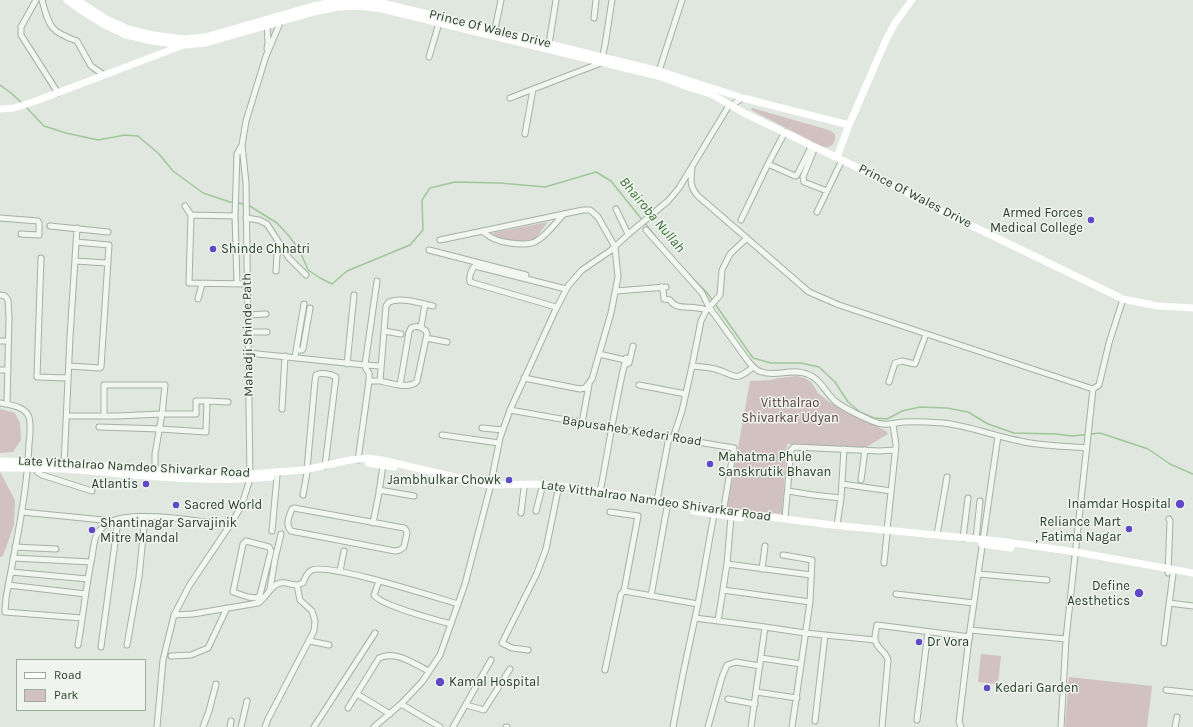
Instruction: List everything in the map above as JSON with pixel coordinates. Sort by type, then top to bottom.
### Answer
[{"type":"street","points":[[36,0],[21,27],[21,35],[58,93]]},
{"type":"street","points":[[42,0],[47,20],[54,30],[62,36],[77,41],[91,66],[104,75]]},
{"type":"street","name":"Prince Of Wales Drive","points":[[67,0],[103,24],[126,35],[152,41],[206,43],[279,20],[338,7],[358,6],[382,9],[439,23],[549,44],[660,76],[711,94],[931,206],[1123,298],[1158,306],[1193,308]]},
{"type":"street","name":"Prince Of Wales Drive","points":[[77,0],[106,19],[128,29],[183,42]]},
{"type":"street","name":"Prince Of Wales Drive","points":[[279,20],[313,6],[338,1],[358,0],[383,3],[494,34],[602,60],[660,71],[743,98],[849,125]]},
{"type":"street","points":[[494,34],[501,0]]},
{"type":"street","points":[[549,44],[556,0]]},
{"type":"street","points":[[594,18],[596,0]]},
{"type":"street","points":[[510,98],[602,60],[608,32],[612,0]]},
{"type":"street","points":[[660,71],[682,0]]},
{"type":"street","points":[[817,212],[827,191],[849,125],[886,40],[895,23],[912,0]]},
{"type":"street","name":"Mahadji Shinde Path","points":[[157,727],[163,660],[174,615],[189,586],[241,507],[250,476],[246,184],[242,145],[247,118],[279,20]]},
{"type":"street","name":"Mahadji Shinde Path","points":[[266,56],[268,42],[267,23]]},
{"type":"street","points":[[429,57],[439,23]]},
{"type":"street","points":[[0,109],[14,108],[58,93],[183,42]]},
{"type":"street","points":[[525,134],[533,89]]},
{"type":"street","points":[[374,727],[401,704],[422,682],[440,655],[465,584],[491,487],[499,443],[503,430],[510,410],[556,307],[567,288],[582,270],[615,247],[668,201],[679,188],[728,107],[732,106],[743,98]]},
{"type":"street","points":[[741,220],[785,132]]},
{"type":"street","points":[[238,284],[235,216],[237,154],[242,145]]},
{"type":"street","points":[[768,164],[795,176],[814,146]]},
{"type":"street","points":[[814,146],[803,177],[804,182],[827,191]]},
{"type":"street","points":[[692,166],[691,185],[693,191],[808,292],[839,305],[1093,389]]},
{"type":"street","points":[[185,206],[191,215],[189,283],[247,284]]},
{"type":"street","points":[[616,209],[630,233]]},
{"type":"street","points":[[440,240],[583,210],[590,210],[598,217],[615,247],[618,277],[616,291],[592,379],[585,388],[580,389],[524,378]]},
{"type":"street","points":[[482,232],[488,237],[502,242],[523,245],[533,243],[540,239],[565,214]]},
{"type":"street","points":[[191,215],[235,216]]},
{"type":"street","points":[[0,218],[38,221],[39,235],[22,234]]},
{"type":"street","points":[[246,218],[259,220],[267,224],[289,258],[306,275]]},
{"type":"street","points":[[50,226],[108,232]]},
{"type":"street","points":[[64,466],[77,228]]},
{"type":"street","points":[[646,230],[702,293],[708,309],[748,361],[761,372],[768,374],[789,372],[807,374],[814,378],[836,402],[871,421],[881,424],[924,421],[945,423],[974,429],[1021,442],[1086,448]]},
{"type":"street","points":[[657,500],[671,437],[682,411],[701,321],[708,309],[720,295],[722,270],[724,264],[733,251],[747,238]]},
{"type":"street","points":[[69,366],[101,367],[109,244],[76,242]]},
{"type":"street","points":[[276,271],[277,255],[282,248]]},
{"type":"street","points":[[429,250],[567,288]]},
{"type":"street","points":[[41,258],[37,377],[68,378]]},
{"type":"street","points":[[75,261],[107,263]]},
{"type":"street","points":[[556,307],[470,282],[473,267],[475,266],[567,288]]},
{"type":"street","points":[[358,460],[369,380],[369,373],[366,367],[377,281]]},
{"type":"street","points":[[198,299],[202,284]]},
{"type":"street","points":[[616,291],[664,287],[664,299],[670,300],[672,304],[678,307],[708,309]]},
{"type":"street","points":[[0,295],[5,296],[8,300],[7,404]]},
{"type":"street","points":[[347,364],[354,295]]},
{"type":"street","points":[[1093,389],[1099,385],[1109,343],[1123,298]]},
{"type":"street","points":[[380,381],[386,306],[388,302],[399,299],[433,306]]},
{"type":"street","points":[[295,357],[304,304]]},
{"type":"street","points":[[421,327],[425,304]]},
{"type":"street","points":[[296,350],[303,349],[310,308]]},
{"type":"street","points":[[248,315],[266,314]]},
{"type":"street","points":[[369,380],[380,381],[400,385],[411,386],[415,384],[417,381],[427,334],[421,327],[414,326],[409,332],[400,385]]},
{"type":"street","points":[[384,331],[401,334]]},
{"type":"street","points":[[248,332],[267,332]]},
{"type":"street","points":[[889,382],[895,363],[902,361],[915,364],[926,334]]},
{"type":"street","points":[[426,338],[447,342]]},
{"type":"street","points":[[0,341],[8,341]]},
{"type":"street","points":[[599,354],[625,360],[626,364],[629,363],[633,346]]},
{"type":"street","points":[[248,353],[295,357],[366,367],[381,366]]},
{"type":"street","points":[[282,409],[285,356]]},
{"type":"street","points":[[600,492],[625,360]]},
{"type":"street","points":[[692,366],[716,369],[738,377],[753,366]]},
{"type":"street","points":[[0,370],[8,370]]},
{"type":"street","points":[[302,495],[307,471],[315,381],[316,375],[319,373],[336,377],[325,466]]},
{"type":"street","points":[[582,423],[589,384]]},
{"type":"street","points":[[104,416],[104,386],[164,385],[162,414],[155,454],[155,474]]},
{"type":"street","points":[[639,385],[686,394]]},
{"type":"street","points":[[1061,727],[1066,639],[1093,389]]},
{"type":"street","points":[[0,394],[7,395]]},
{"type":"street","points":[[67,416],[196,414],[196,401],[228,402]]},
{"type":"street","points":[[99,427],[206,432],[206,401]]},
{"type":"street","points":[[0,403],[21,408],[29,416],[30,429],[29,464],[22,512],[8,585],[5,612],[82,618]]},
{"type":"street","name":"Bapusaheb Kedari Road","points":[[510,410],[734,448],[723,513]]},
{"type":"street","points":[[884,563],[895,450],[893,424]]},
{"type":"street","points":[[482,428],[503,430]]},
{"type":"street","points":[[442,435],[499,443]]},
{"type":"street","points":[[980,541],[998,436]]},
{"type":"street","points":[[785,518],[790,450],[792,448],[895,450]]},
{"type":"street","points":[[837,525],[841,498],[844,450]]},
{"type":"street","points":[[861,480],[864,450]]},
{"type":"street","name":"Late Vitthalrao Namdeo Shivarkar Road","points":[[0,462],[232,480],[250,476],[307,471],[367,458],[382,460],[491,487],[544,484],[571,487],[657,500],[668,504],[714,514],[723,513],[731,517],[980,541],[1076,553],[1193,577]]},
{"type":"street","name":"Late Vitthalrao Namdeo Shivarkar Road","points":[[250,476],[277,476],[337,466],[366,463],[383,465],[491,487],[542,488],[668,504],[723,513],[785,518],[887,532],[938,535],[980,541]]},
{"type":"street","name":"Late Vitthalrao Namdeo Shivarkar Road","points":[[0,468],[29,464],[37,468],[64,466]]},
{"type":"street","points":[[373,523],[383,465]]},
{"type":"street","points":[[37,468],[37,472],[42,475],[92,492]]},
{"type":"street","points":[[272,531],[277,476]]},
{"type":"street","points":[[938,535],[947,477]]},
{"type":"street","points":[[842,484],[891,491]]},
{"type":"street","points":[[521,513],[524,488]]},
{"type":"street","points":[[536,511],[542,488]]},
{"type":"street","points":[[379,490],[414,496]]},
{"type":"street","points":[[528,650],[512,648],[502,643],[537,573],[546,550],[558,490]]},
{"type":"street","points":[[788,491],[841,498]]},
{"type":"street","points":[[963,538],[968,498]]},
{"type":"street","points":[[961,727],[959,722],[978,574],[980,501]]},
{"type":"street","points":[[651,596],[668,504]]},
{"type":"street","points":[[294,508],[373,523],[404,528],[407,533],[404,547],[400,550],[394,551],[290,531],[288,528],[290,513],[294,508]]},
{"type":"street","points":[[22,512],[103,520],[108,524]]},
{"type":"street","points":[[606,670],[622,594],[624,591],[638,516],[610,512]]},
{"type":"street","points":[[673,727],[698,604],[714,514]]},
{"type":"street","points":[[78,645],[96,536],[102,528],[118,520],[136,517],[156,517],[230,525]]},
{"type":"street","points":[[127,645],[146,517]]},
{"type":"street","points":[[718,621],[731,517]]},
{"type":"street","points":[[1164,643],[1169,603],[1170,519]]},
{"type":"street","points":[[100,647],[118,520]]},
{"type":"street","points":[[174,615],[194,614],[258,603],[263,600],[270,589],[281,534]]},
{"type":"street","points":[[258,603],[271,551],[269,547],[246,541],[243,544],[232,590],[234,593],[248,597],[256,598],[259,596]]},
{"type":"street","points":[[762,569],[765,546]]},
{"type":"street","points":[[15,547],[56,549]]},
{"type":"street","points":[[340,571],[344,551]]},
{"type":"street","points":[[783,555],[812,560],[810,602],[792,727]]},
{"type":"street","points":[[13,558],[91,562]]},
{"type":"street","points":[[726,564],[811,575]]},
{"type":"street","points":[[270,589],[280,583],[297,585],[303,582],[311,570],[318,569],[340,571],[458,604]]},
{"type":"street","points":[[11,572],[88,579]]},
{"type":"street","name":"Late Vitthalrao Namdeo Shivarkar Road","points":[[1170,572],[1193,573]]},
{"type":"street","points":[[978,574],[1047,580]]},
{"type":"street","points":[[379,581],[374,595],[376,599],[450,624]]},
{"type":"street","points":[[8,585],[86,594]]},
{"type":"street","points":[[265,727],[314,631],[315,621],[312,611],[300,600],[297,585]]},
{"type":"street","points":[[723,590],[810,602]]},
{"type":"street","points":[[624,591],[698,604]]},
{"type":"street","points":[[896,594],[974,603]]},
{"type":"street","points":[[1169,603],[1193,606]]},
{"type":"street","points":[[172,656],[191,656],[208,648],[227,608]]},
{"type":"street","points":[[695,618],[805,633],[875,640]]},
{"type":"street","points":[[882,727],[888,660],[887,656],[876,645],[875,640],[877,625],[970,637]]},
{"type":"street","points":[[752,727],[765,627]]},
{"type":"street","points":[[970,630],[1066,639]]},
{"type":"street","points":[[917,720],[928,632]]},
{"type":"street","points":[[314,727],[375,633]]},
{"type":"street","points":[[815,722],[825,635]]},
{"type":"street","points":[[310,641],[329,645]]},
{"type":"street","points":[[348,708],[378,658],[385,655],[396,656],[429,671]]},
{"type":"street","points":[[761,658],[801,664]]},
{"type":"street","points":[[453,727],[491,660]]},
{"type":"street","points":[[708,727],[722,677],[727,666],[736,662],[760,666]]},
{"type":"street","points":[[466,705],[484,710],[510,670]]},
{"type":"street","points":[[203,727],[210,711],[216,684]]},
{"type":"street","points":[[1166,690],[1193,693]]},
{"type":"street","points":[[756,692],[797,698]]},
{"type":"street","points":[[357,694],[390,714]]},
{"type":"street","points":[[728,699],[755,704]]},
{"type":"street","points":[[241,727],[247,701]]},
{"type":"street","points":[[401,704],[440,727]]},
{"type":"street","points":[[1175,727],[1177,717]]},
{"type":"street","points":[[230,727],[231,721]]},
{"type":"green space","points":[[752,108],[829,130],[835,134],[835,140],[831,146],[823,147],[751,110]]},
{"type":"green space","points":[[548,222],[531,244],[499,238],[492,233]]},
{"type":"green space","name":"Vitthalrao Shivarkar Udyan","points":[[797,376],[805,378],[812,383],[818,393],[829,402],[886,431],[888,434],[863,449],[787,444],[782,514],[727,509],[750,381],[771,380]]},
{"type":"green space","points":[[0,409],[15,413],[20,423],[21,440],[13,452],[0,453]]},
{"type":"green space","points":[[0,472],[15,500],[14,525],[3,556],[0,557]]},
{"type":"green space","points":[[981,654],[1001,656],[998,684],[978,682]]},
{"type":"green space","points":[[1069,677],[1152,686],[1147,727],[1065,727]]},
{"type":"waterway","name":"Bhairoba Nullah","points":[[0,85],[22,103]]},
{"type":"waterway","name":"Bhairoba Nullah","points":[[26,107],[44,126],[66,133],[98,140],[125,135],[138,136],[159,154],[173,171],[203,193],[230,202],[245,204]]},
{"type":"waterway","name":"Bhairoba Nullah","points":[[248,205],[277,223],[300,251],[308,270],[332,284],[347,271],[410,245],[423,230],[422,200],[430,188],[455,182],[500,183],[545,187],[596,172],[611,181],[660,242]]},
{"type":"waterway","name":"Bhairoba Nullah","points":[[683,268],[708,294],[753,358],[771,363],[801,363],[819,367],[835,382],[848,402],[860,412],[874,418],[887,419],[902,411],[920,407],[947,408],[968,412],[988,424],[1014,433],[1072,436],[1100,433],[1148,449],[1170,464],[1193,474]]},
{"type":"place","name":"Armed Forces Medical College","points":[[1091,220]]},
{"type":"place","name":"Shinde Chhatri","points":[[213,249]]},
{"type":"place","name":"Mahatma Phule Sanskrutik Bhavan","points":[[710,464]]},
{"type":"place","name":"Jambhulkar Chowk","points":[[509,480]]},
{"type":"place","name":"Atlantis","points":[[146,484]]},
{"type":"place","name":"Inamdar Hospital","points":[[1180,504]]},
{"type":"place","name":"Sacred World","points":[[176,505]]},
{"type":"place","name":"Reliance Mart , Fatima Nagar","points":[[1129,529]]},
{"type":"place","name":"Shantinagar Sarvajinik Mitre Mandal","points":[[92,530]]},
{"type":"place","name":"Define Aesthetics","points":[[1139,593]]},
{"type":"place","name":"Dr Vora","points":[[919,642]]},
{"type":"place","name":"Kamal Hospital","points":[[440,682]]},
{"type":"place","name":"Kedari Garden","points":[[987,688]]}]
